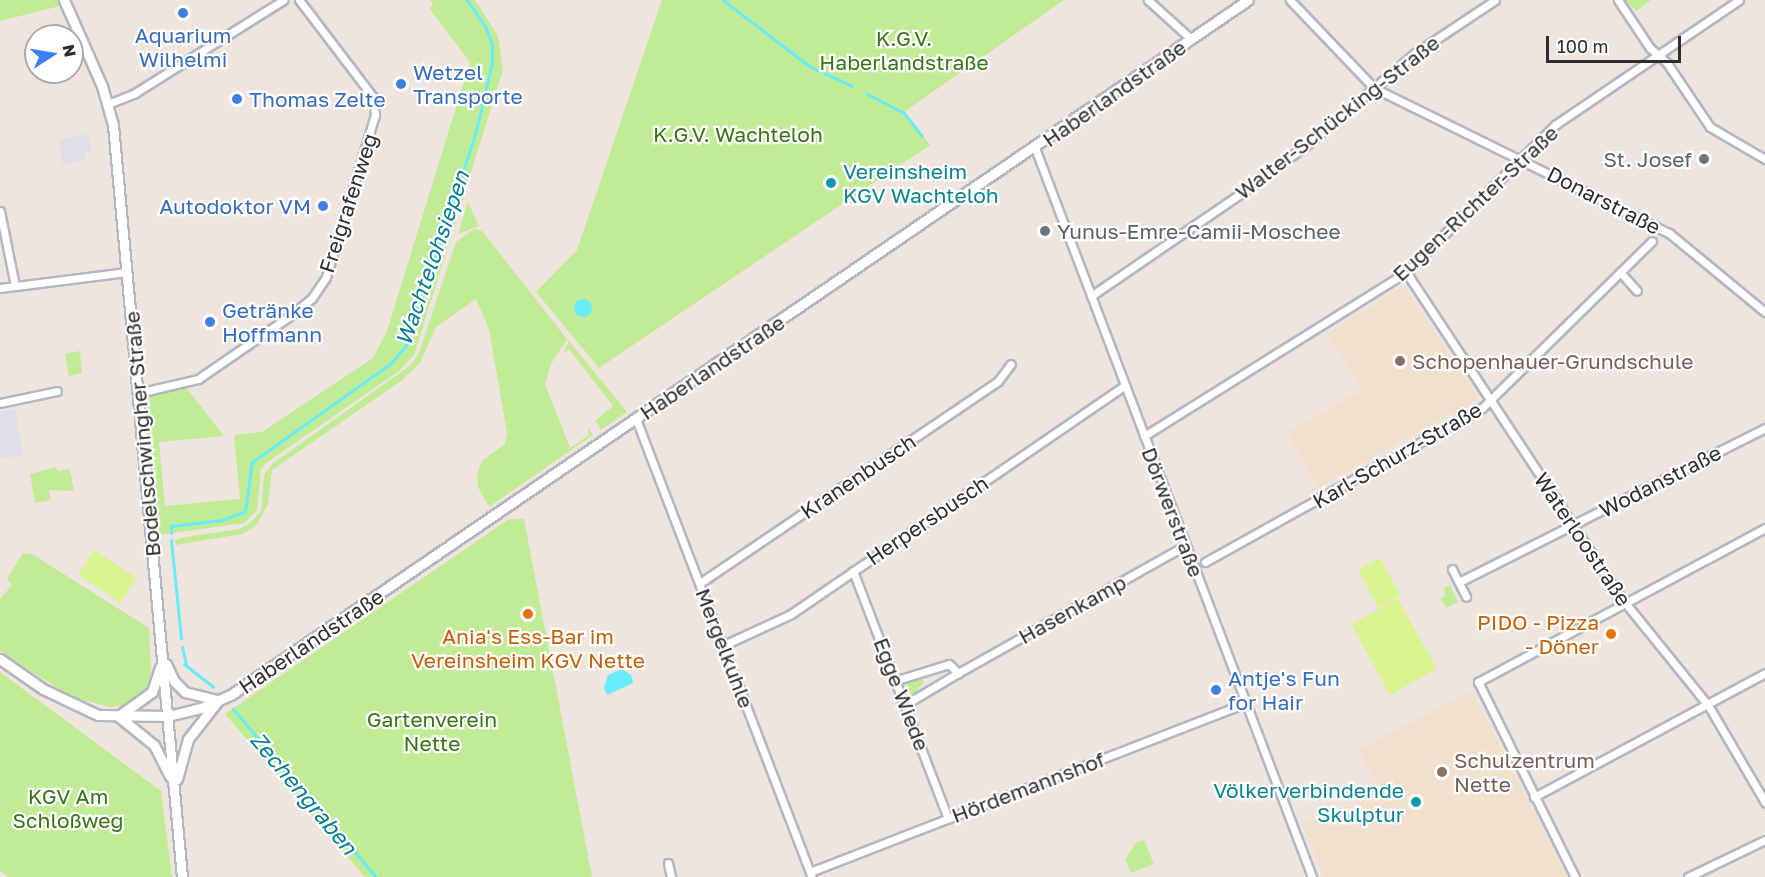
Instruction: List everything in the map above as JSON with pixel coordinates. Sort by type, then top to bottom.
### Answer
[{"type":"street","name":"Bodelschwingher Straße","points":[[64,0],[108,104],[127,272],[182,877]]},
{"type":"street","points":[[108,104],[135,93],[283,0]]},
{"type":"street","name":"Freigrafenweg","points":[[138,393],[198,379],[294,313],[312,298],[326,277],[375,115],[373,97],[299,0]]},
{"type":"street","points":[[1148,0],[1191,39]]},
{"type":"street","name":"Haberlandstraße","points":[[0,659],[79,709],[118,716],[168,716],[218,700],[436,557],[1248,0]]},
{"type":"street","name":"Donarstraße","points":[[1290,0],[1374,88],[1519,157],[1669,233],[1765,312]]},
{"type":"street","name":"Walter-Schücking-Straße","points":[[1091,296],[1240,194],[1414,54],[1495,0]]},
{"type":"street","points":[[1618,0],[1658,55],[1667,63],[1710,127],[1765,159]]},
{"type":"street","name":"Eugen-Richter-Straße","points":[[1144,436],[1406,272],[1519,157],[1555,125],[1736,1]]},
{"type":"street","name":"Dörwerstraße","points":[[1035,148],[1312,877]]},
{"type":"street","points":[[0,211],[15,286]]},
{"type":"street","name":"Karl-Schurz-Straße","points":[[1206,562],[1490,401],[1652,241]]},
{"type":"street","points":[[0,288],[127,272]]},
{"type":"street","name":"Waterloostraße","points":[[1406,272],[1624,602],[1708,705],[1765,802]]},
{"type":"street","points":[[1620,272],[1637,291]]},
{"type":"street","name":"Kranenbusch","points":[[700,584],[998,381],[1011,364]]},
{"type":"street","name":"Herpersbusch","points":[[724,645],[775,624],[1125,385]]},
{"type":"street","points":[[0,402],[57,392]]},
{"type":"street","name":"Mergelkuhle","points":[[636,419],[811,874]]},
{"type":"street","name":"Wodanstraße","points":[[1459,582],[1765,428]]},
{"type":"street","points":[[1575,877],[1478,682],[1765,528]]},
{"type":"street","name":"Hasenkamp","points":[[906,704],[1186,545]]},
{"type":"street","points":[[1452,569],[1467,597]]},
{"type":"street","name":"Egge Wiede","points":[[853,571],[897,680],[948,818]]},
{"type":"street","points":[[162,655],[174,681],[185,692],[218,700],[188,739],[175,789]]},
{"type":"street","points":[[162,655],[152,692],[118,716],[154,745],[164,759],[175,789]]},
{"type":"street","points":[[897,680],[949,664],[958,673]]},
{"type":"street","points":[[1534,797],[1765,673]]},
{"type":"street","name":"Hördemannshof","points":[[811,874],[948,818],[1246,703]]},
{"type":"street","points":[[1688,877],[1765,840]]},
{"type":"street","points":[[668,862],[670,877]]},
{"type":"shaded area","points":[[89,134],[92,151],[84,153],[86,160],[63,164],[58,140]]},
{"type":"shaded area","name":"Schopenhauer-Grundschule","points":[[1405,286],[1479,399],[1318,488],[1288,432],[1362,390],[1327,333]]},
{"type":"shaded area","points":[[15,409],[23,455],[0,459],[0,412]]},
{"type":"shaded area","name":"Schulzentrum Nette","points":[[1471,691],[1568,877],[1323,877],[1303,824],[1383,793],[1358,750]]},
{"type":"green space","points":[[0,0],[57,0],[60,6],[0,21]]},
{"type":"green space","points":[[430,0],[475,0],[498,36],[503,70],[414,355],[399,371],[266,463],[261,469],[257,510],[245,523],[159,535],[156,513],[162,508],[150,514],[138,393],[184,385],[224,436],[159,442],[165,506],[240,499],[234,435],[262,432],[373,358],[387,331],[470,62],[429,8],[433,5]]},
{"type":"green space","name":"K.G.V. Wachteloh","points":[[662,0],[1064,0],[904,112],[930,145],[599,368],[536,292],[577,250]]},
{"type":"green space","points":[[1625,0],[1651,0],[1636,11]]},
{"type":"green space","points":[[468,202],[479,226],[458,234]]},
{"type":"green space","points":[[474,229],[482,231],[567,339],[551,364],[545,384],[570,448],[589,435],[587,426],[593,435],[489,507],[478,487],[477,473],[483,460],[505,444],[507,433],[489,329],[476,299],[436,327],[420,363],[401,381],[272,470],[268,504],[256,526],[242,534],[176,545],[175,540],[239,529],[249,524],[261,511],[264,475],[272,464],[411,365],[419,353],[456,242]]},
{"type":"green space","points":[[569,341],[627,412],[601,430],[595,421],[613,406],[569,349],[563,353]]},
{"type":"green space","points":[[80,351],[82,373],[69,376],[65,354]]},
{"type":"green space","points":[[56,467],[58,471],[70,469],[74,491],[49,490],[51,500],[35,503],[30,474]]},
{"type":"green space","name":"Gartenverein Nette","points":[[509,519],[524,519],[592,877],[365,877],[225,714]]},
{"type":"green space","points":[[94,550],[137,578],[121,603],[78,575]]},
{"type":"green space","points":[[23,553],[32,554],[149,628],[151,673],[146,691],[130,705],[109,707],[70,696],[0,651],[0,599],[12,585],[7,579]]},
{"type":"green space","points":[[1380,558],[1400,596],[1379,608],[1358,570]]},
{"type":"green space","points":[[1450,585],[1458,602],[1446,608],[1441,599],[1445,596],[1444,588]]},
{"type":"green space","points":[[1398,599],[1437,669],[1390,695],[1351,624]]},
{"type":"green space","name":"KGV Am Schloßweg","points":[[0,672],[161,791],[172,877],[9,877],[0,871]]},
{"type":"green space","points":[[920,675],[924,682],[918,688],[920,692],[906,694],[905,682]]},
{"type":"green space","points":[[1144,840],[1154,864],[1131,873],[1125,859],[1136,843]]},
{"type":"water","points":[[579,299],[587,299],[592,304],[590,315],[579,317],[574,312],[574,304]]},
{"type":"water","points":[[622,669],[631,675],[633,683],[607,695],[604,688],[608,675]]},
{"type":"waterway","name":"Wachtelohsiepen","points":[[171,533],[171,526],[222,520],[245,511],[252,462],[390,364],[405,347],[476,131],[492,62],[492,45],[485,26],[467,0]]},
{"type":"waterway","name":"Wachtelohsiepen","points":[[723,0],[809,66],[852,86]]},
{"type":"waterway","name":"Wachtelohsiepen","points":[[867,94],[904,113],[922,136]]},
{"type":"waterway","name":"Wachtelohsiepen","points":[[171,540],[181,638]]},
{"type":"waterway","name":"Wachtelohsiepen","points":[[182,647],[186,665]]},
{"type":"waterway","name":"Wachtelohsiepen","points":[[184,664],[213,687]]},
{"type":"waterway","name":"Zechengraben","points":[[233,709],[376,877]]},
{"type":"place","name":"Aquarium Wilhelmi","points":[[183,13]]},
{"type":"place","name":"Wetzel Transporte","points":[[401,84]]},
{"type":"place","name":"Thomas Zelte","points":[[237,99]]},
{"type":"place","name":"St. Josef","points":[[1704,159]]},
{"type":"place","name":"Vereinsheim KGV Wachteloh","points":[[831,183]]},
{"type":"place","name":"Autodoktor VM","points":[[323,206]]},
{"type":"place","name":"Yunus-Emre-Camii-Moschee","points":[[1045,231]]},
{"type":"place","name":"Getränke Hoffmann","points":[[210,322]]},
{"type":"place","name":"Schopenhauer-Grundschule","points":[[1400,361]]},
{"type":"place","name":"Ania's Ess-Bar im Vereinsheim KGV Nette","points":[[528,614]]},
{"type":"place","name":"PIDO - Pizza - Döner","points":[[1611,634]]},
{"type":"place","name":"Antje's Fun for Hair","points":[[1216,690]]},
{"type":"place","name":"Schulzentrum Nette","points":[[1442,772]]},
{"type":"place","name":"Völkerverbindende Skulptur","points":[[1416,802]]},
{"type":"park label","name":"K.G.V. Haberlandstraße","points":[[904,50]]}]
